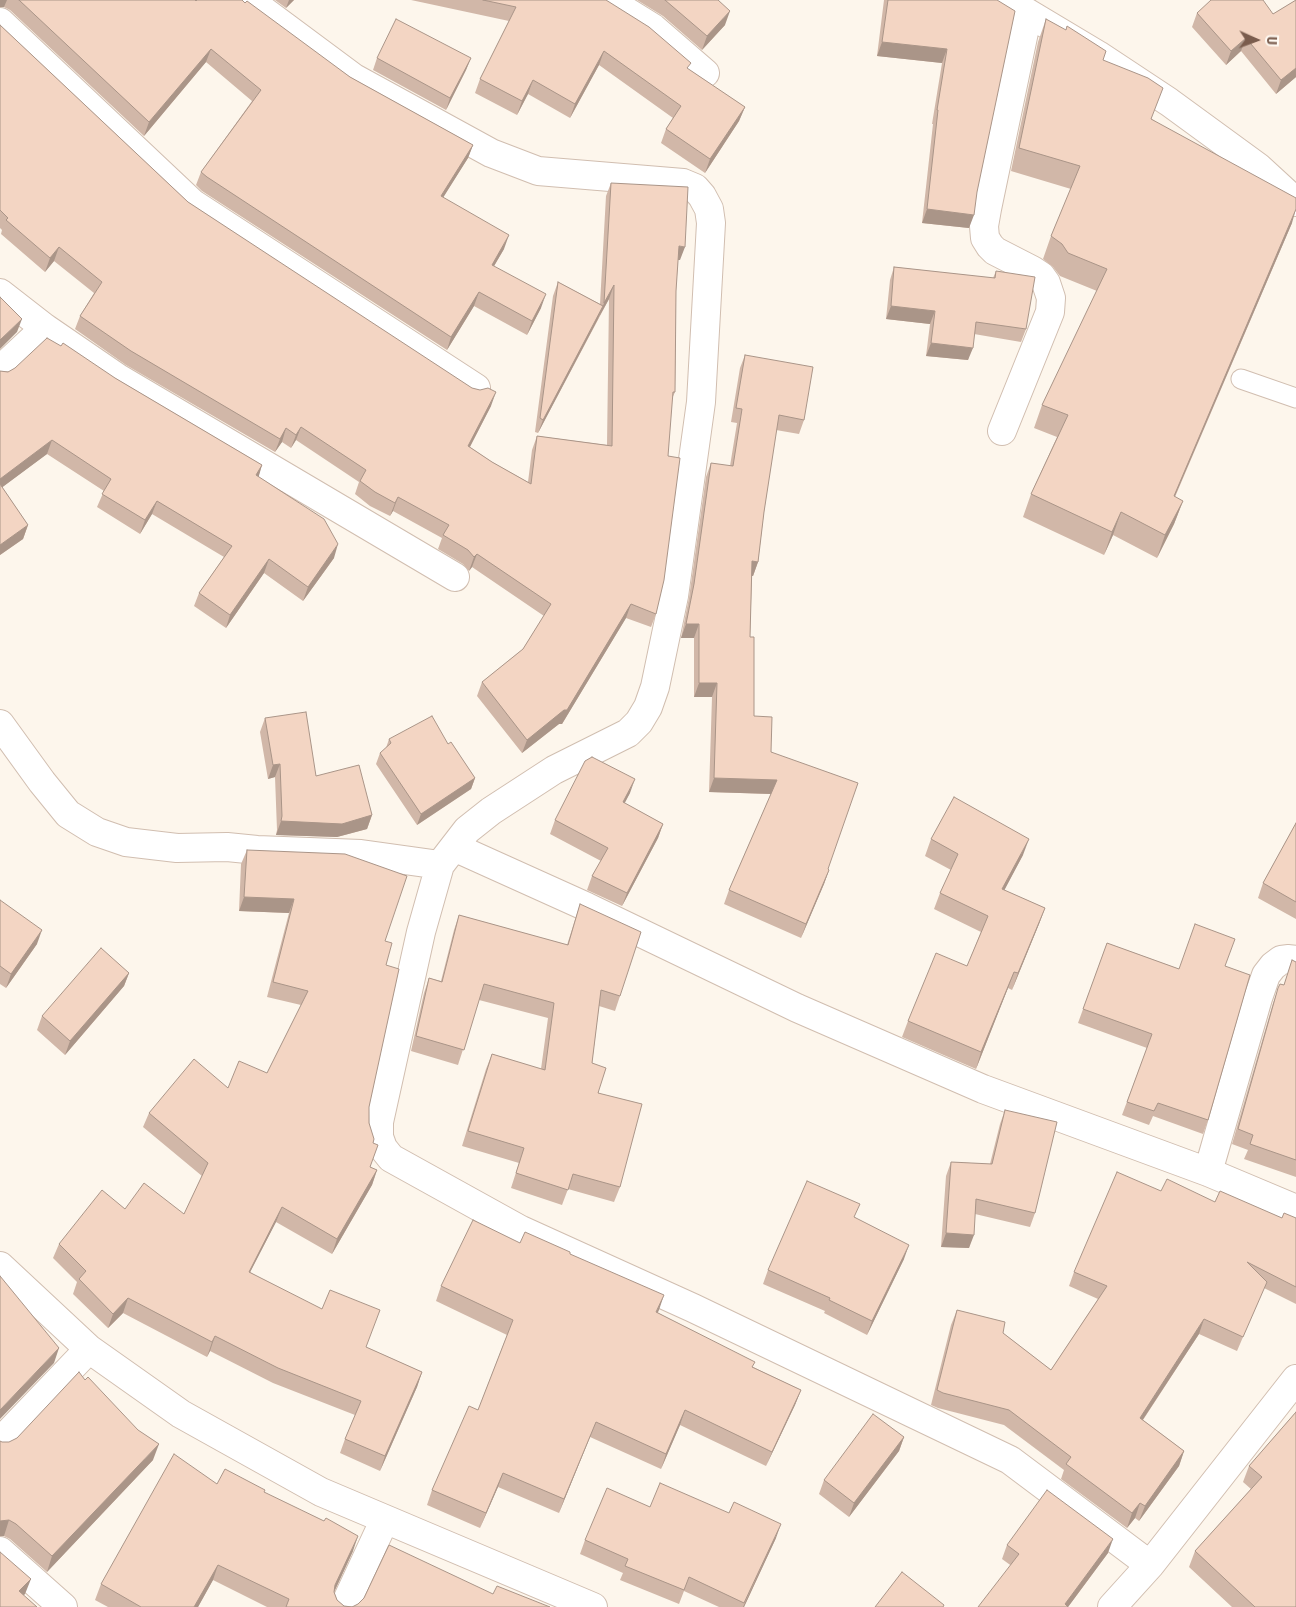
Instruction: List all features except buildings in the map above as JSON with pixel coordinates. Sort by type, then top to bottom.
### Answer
[{"type":"street","points":[[249,0],[354,78],[490,153],[538,172],[683,183],[695,188],[702,196],[709,209],[711,223],[702,402],[674,596],[655,687],[648,707],[639,722],[628,733],[554,770],[491,811],[467,830],[447,856],[421,932],[379,1122],[379,1138],[383,1148],[391,1158],[521,1230],[693,1308],[1010,1460],[1150,1565]]},
{"type":"street","points":[[608,0],[653,28],[705,73]]},
{"type":"street","points":[[1002,430],[1050,312],[1051,298],[1046,283],[1041,276],[995,251],[985,238],[984,226],[1017,7],[1098,55],[1169,102],[1258,167],[1296,202]]},
{"type":"street","points":[[0,22],[192,203],[476,388]]},
{"type":"street","points":[[0,293],[45,328],[118,378],[455,577]]},
{"type":"street","points":[[0,370],[45,328]]},
{"type":"street","points":[[0,724],[68,814],[97,832],[126,842],[177,848],[227,847],[257,850],[447,856],[587,907],[797,1008],[975,1085],[1208,1172],[1296,1209]]},
{"type":"street","points":[[1208,1172],[1266,975],[1281,960],[1296,960]]},
{"type":"street","points":[[0,1266],[89,1349],[181,1414],[321,1492],[593,1607]]},
{"type":"street","points":[[0,1442],[89,1349]]},
{"type":"street","points":[[1112,1607],[1150,1565],[1296,1379]]},
{"type":"street","points":[[344,1607],[385,1519]]},
{"type":"street","points":[[0,1551],[63,1607]]},
{"type":"lane","points":[[1241,379],[1296,398]]}]
